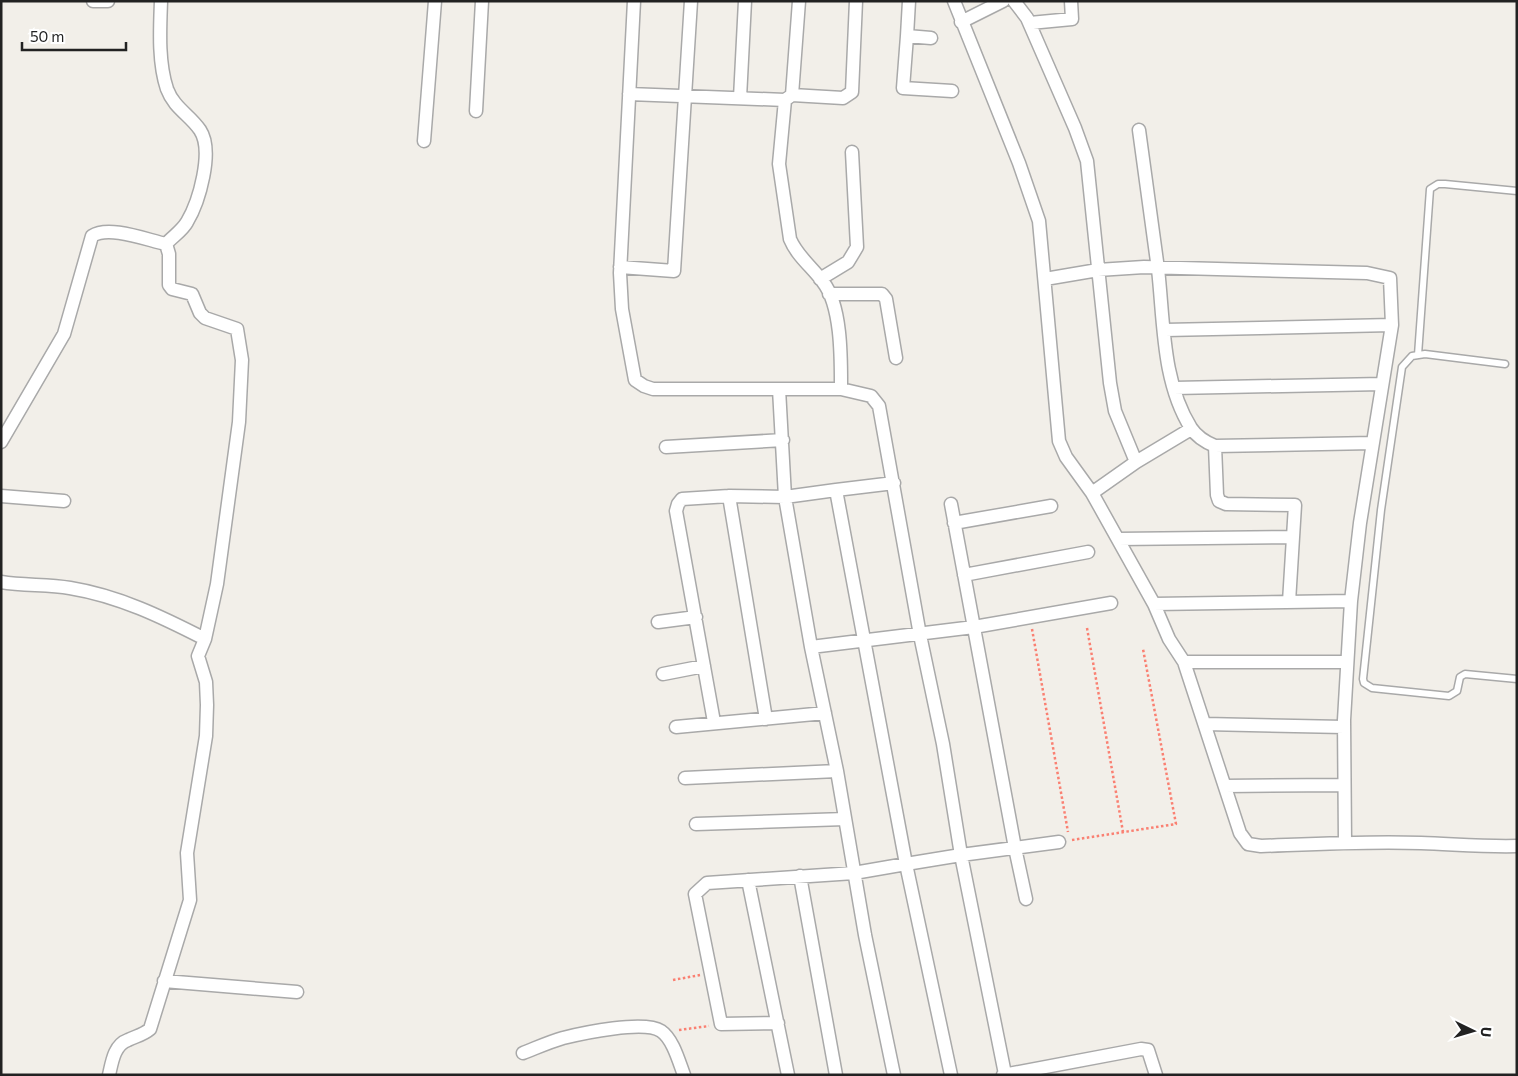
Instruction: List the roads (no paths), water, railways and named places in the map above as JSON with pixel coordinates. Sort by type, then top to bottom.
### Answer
[{"type":"street","points":[[92,1],[108,1]]},
{"type":"street","points":[[161,1],[162,63],[167,88],[180,110],[201,131],[206,148],[199,192],[193,211],[182,230],[166,244]]},
{"type":"street","points":[[424,141],[435,1]]},
{"type":"street","points":[[476,111],[482,1]]},
{"type":"street","points":[[634,1],[620,267],[622,309],[635,380],[644,386],[654,389],[841,389],[870,396],[879,406],[920,634],[943,744],[961,855],[1004,1075],[1141,1049],[1148,1050],[1156,1075]]},
{"type":"street","points":[[620,267],[674,271],[691,1]]},
{"type":"street","points":[[740,98],[745,1]]},
{"type":"street","points":[[798,1],[779,164],[790,239],[794,249],[820,279],[829,294],[838,324],[841,389]]},
{"type":"street","points":[[629,94],[740,98],[843,98],[852,92],[856,1]]},
{"type":"street","points":[[909,1],[903,88],[952,91]]},
{"type":"street","points":[[954,1],[1019,163],[1039,221],[1059,441],[1066,457],[1092,494],[1118,539],[1154,604],[1169,639],[1184,662],[1240,832],[1248,844],[1260,846],[1345,842],[1420,843],[1481,847],[1517,846]]},
{"type":"street","points":[[961,22],[1003,1]]},
{"type":"street","points":[[1014,1],[1030,23],[1076,128],[1087,161],[1115,411],[1136,462]]},
{"type":"street","points":[[1030,23],[1072,19],[1071,1]]},
{"type":"street","points":[[907,36],[931,38]]},
{"type":"street","points":[[1139,130],[1157,267],[1167,363],[1174,388],[1192,429],[1200,439],[1215,446],[1373,443]]},
{"type":"street","points":[[820,279],[848,262],[856,248],[852,152]]},
{"type":"street","points":[[1,442],[64,334],[92,236],[98,232],[110,231],[166,244]]},
{"type":"street","points":[[109,1075],[116,1050],[121,1043],[150,1029],[190,900],[187,853],[206,736],[207,706],[206,682],[198,656],[205,639],[226,525],[239,422],[242,360],[237,329],[205,318],[200,313],[192,294],[172,289],[168,285],[169,254],[166,244]]},
{"type":"street","points":[[1045,279],[1098,270],[1157,267],[1384,274],[1390,278],[1392,285],[1392,326],[1360,523],[1351,601],[1344,727],[1345,842]]},
{"type":"street","points":[[829,294],[882,294],[886,299],[896,358]]},
{"type":"street","points":[[1164,330],[1392,326]]},
{"type":"street","points":[[1174,388],[1382,384]]},
{"type":"street","points":[[779,388],[785,497],[811,647],[837,770],[854,873],[894,1075]]},
{"type":"street","points":[[1092,494],[1136,462],[1192,429]]},
{"type":"street","points":[[666,447],[783,440]]},
{"type":"street","points":[[1215,446],[1217,495],[1219,501],[1226,504],[1295,505],[1288,602]]},
{"type":"street","points":[[714,722],[676,511],[678,504],[682,499],[729,496],[785,497],[894,483]]},
{"type":"street","points":[[836,490],[906,864],[951,1075]]},
{"type":"street","points":[[1,496],[64,501]]},
{"type":"street","points":[[729,496],[766,719]]},
{"type":"street","points":[[951,504],[1026,899]]},
{"type":"street","points":[[954,523],[1051,506]]},
{"type":"street","points":[[1118,539],[1293,537]]},
{"type":"street","points":[[964,575],[1088,552]]},
{"type":"street","points":[[1,582],[68,588],[114,598],[148,611],[205,639]]},
{"type":"street","points":[[1154,604],[1351,601]]},
{"type":"street","points":[[811,647],[974,627],[1110,602]]},
{"type":"street","points":[[658,622],[696,616]]},
{"type":"street","points":[[1184,662],[1347,662]]},
{"type":"street","points":[[663,674],[704,666]]},
{"type":"street","points":[[676,727],[714,722],[825,714]]},
{"type":"street","points":[[1205,724],[1344,727]]},
{"type":"street","points":[[685,778],[837,770]]},
{"type":"street","points":[[1225,786],[1344,785]]},
{"type":"street","points":[[696,824],[844,819]]},
{"type":"street","points":[[778,1023],[721,1024],[696,894],[707,883],[854,873],[961,855],[1059,842]]},
{"type":"street","points":[[800,876],[836,1075]]},
{"type":"street","points":[[748,880],[788,1075]]},
{"type":"street","points":[[164,981],[296,992]]},
{"type":"street","points":[[523,1053],[561,1039],[586,1033],[648,1026],[661,1032],[670,1042],[684,1075]]},
{"type":"lane","points":[[1418,355],[1430,189],[1438,184],[1445,184],[1517,191]]},
{"type":"lane","points":[[1504,364],[1418,355],[1412,356],[1402,367],[1381,510],[1363,673],[1364,683],[1372,688],[1452,696],[1457,692],[1460,677],[1465,674],[1517,678]]}]
